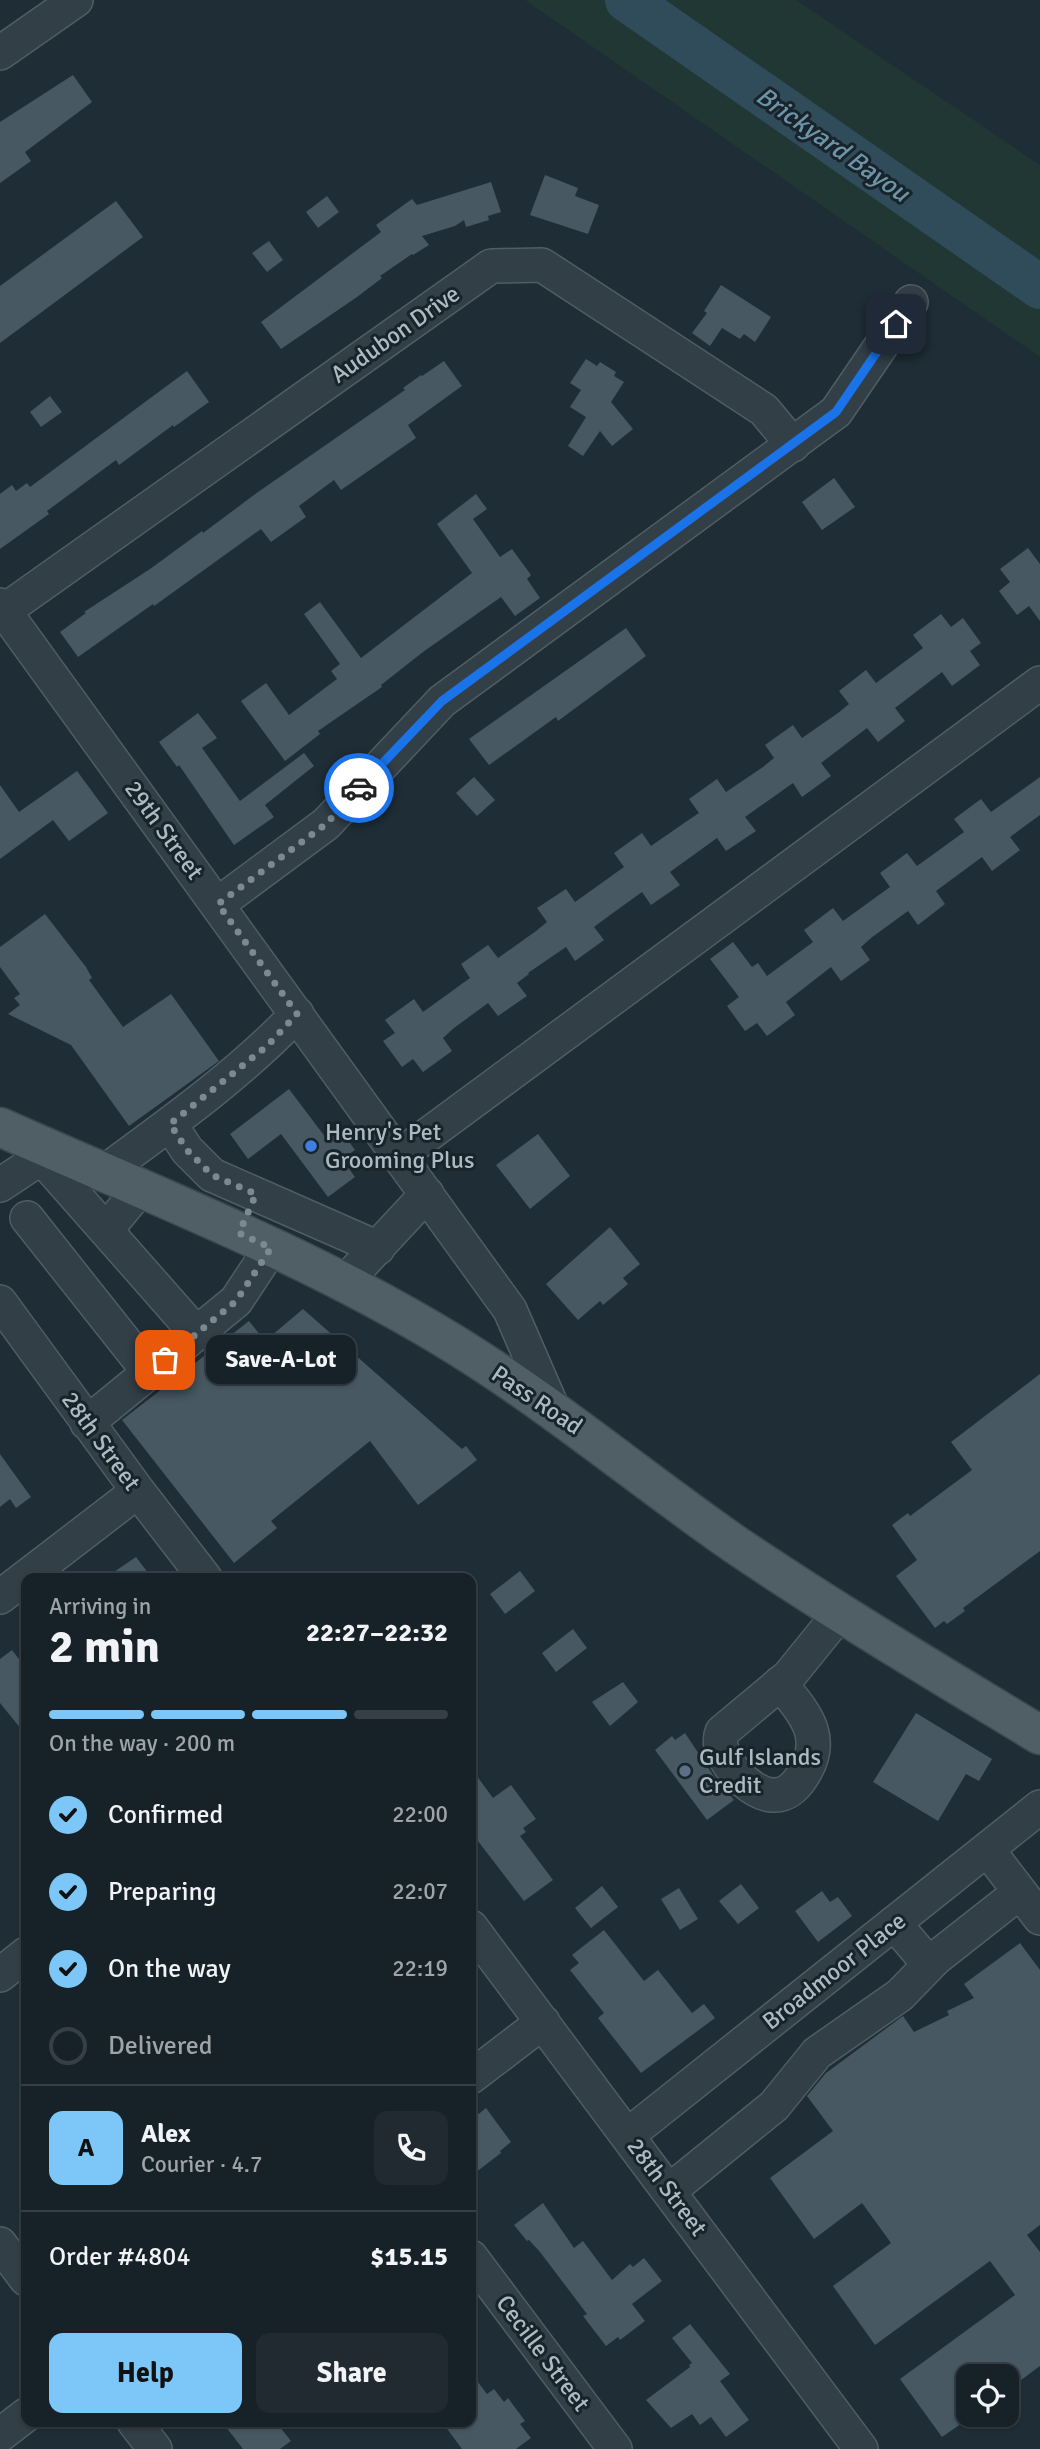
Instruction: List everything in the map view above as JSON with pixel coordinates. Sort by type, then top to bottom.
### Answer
[{"type":"main road","name":"Pass Road","points":[[0,1127],[47,1154],[103,1173],[255,1240],[344,1283],[453,1344],[553,1409],[734,1543],[840,1613],[1040,1735]]},
{"type":"street","points":[[0,53],[76,0]]},
{"type":"street","name":"Audubon Drive","points":[[6,623],[491,266],[542,265],[764,410],[793,445]]},
{"type":"street","points":[[218,904],[326,824],[442,701],[836,412],[911,302]]},
{"type":"street","name":"29th Street","points":[[6,623],[218,904],[510,1310],[553,1409]]},
{"type":"street","points":[[399,1156],[1040,683]]},
{"type":"street","points":[[103,1173],[170,1124],[267,1046],[297,1014]]},
{"type":"street","points":[[170,1124],[187,1150],[212,1175],[378,1248]]},
{"type":"street","points":[[0,1185],[47,1154],[106,1230],[197,1334]]},
{"type":"street","points":[[106,1230],[140,1189]]},
{"type":"street","points":[[88,1423],[236,1301],[255,1240],[256,1194]]},
{"type":"street","points":[[344,1283],[426,1194]]},
{"type":"street","points":[[27,1218],[149,1372]]},
{"type":"street","name":"28th Street","points":[[0,1302],[201,1573]]},
{"type":"street","points":[[31,1573],[138,1491]]},
{"type":"street","points":[[0,1597],[21,1581]]},
{"type":"street","points":[[780,1683],[800,1664],[840,1613]]},
{"type":"street","name":"Broadmoor Place","points":[[628,2135],[1040,1807]]},
{"type":"street","points":[[987,1849],[1040,1918]]},
{"type":"street","points":[[669,2190],[775,2106],[817,2053],[900,1995],[936,1958],[1020,1892]]},
{"type":"street","points":[[894,1923],[923,1957],[936,1958]]},
{"type":"street","name":"28th Street","points":[[476,1934],[861,2449]]},
{"type":"street","points":[[0,1975],[21,1958]]},
{"type":"street","points":[[476,2073],[542,2022]]},
{"type":"street","points":[[0,2244],[21,2272]]},
{"type":"street","name":"Cecille Street","points":[[476,2265],[605,2445]]},
{"type":"street","points":[[0,2435],[21,2419]]},
{"type":"street","points":[[138,2427],[155,2449]]},
{"type":"green space","points":[[525,0],[796,0],[1040,165],[1040,357]]},
{"type":"building","points":[[73,75],[92,102],[25,152],[31,161],[0,183],[0,122]]},
{"type":"building","points":[[545,175],[578,188],[575,196],[599,205],[588,234],[530,215]]},
{"type":"building","points":[[491,182],[501,212],[488,216],[489,220],[466,227],[464,220],[455,226],[422,236],[429,245],[380,276],[382,278],[357,297],[281,349],[261,322],[381,232],[376,225],[412,199],[417,205]]},
{"type":"building","points":[[327,196],[339,212],[318,228],[306,212]]},
{"type":"building","points":[[116,201],[143,237],[0,343],[0,286]]},
{"type":"building","points":[[269,241],[283,260],[267,272],[252,253]]},
{"type":"building","points":[[721,285],[771,317],[755,342],[744,334],[740,339],[722,328],[710,346],[692,333],[707,313],[704,311]]},
{"type":"building","points":[[586,359],[597,366],[600,362],[616,372],[614,376],[624,382],[611,402],[633,429],[612,446],[600,431],[583,456],[568,446],[586,417],[570,407],[581,390],[570,383]]},
{"type":"building","points":[[444,361],[462,386],[408,425],[416,438],[341,490],[334,480],[299,506],[306,517],[271,542],[261,529],[78,657],[60,632],[86,613],[84,612],[202,531],[203,533]]},
{"type":"building","points":[[187,371],[209,402],[119,465],[116,460],[0,549],[0,494],[12,485],[16,491],[27,483],[30,487]]},
{"type":"building","points":[[50,396],[62,412],[41,427],[30,412]]},
{"type":"building","points":[[834,478],[855,507],[822,530],[802,502]]},
{"type":"building","points":[[476,494],[487,509],[473,519],[500,557],[512,549],[531,575],[527,579],[540,598],[515,616],[501,597],[423,652],[381,685],[382,687],[318,731],[320,734],[285,761],[241,701],[266,683],[289,715],[337,679],[331,671],[340,664],[304,614],[320,602],[361,658],[472,573],[437,524]]},
{"type":"building","points":[[1028,548],[1040,564],[1040,621],[1029,606],[1017,615],[999,591],[1010,582],[1000,569]]},
{"type":"building","points":[[941,614],[951,627],[963,618],[981,643],[970,651],[980,665],[952,686],[942,672],[895,708],[905,721],[878,742],[867,728],[821,763],[831,776],[802,797],[793,783],[745,817],[756,831],[726,851],[717,838],[670,872],[680,885],[651,905],[642,892],[594,927],[604,940],[575,961],[566,947],[528,973],[517,983],[527,996],[498,1016],[488,1003],[443,1038],[452,1051],[423,1072],[413,1059],[402,1067],[383,1041],[395,1033],[385,1020],[414,999],[423,1012],[470,978],[461,964],[488,945],[498,958],[547,922],[537,908],[566,889],[575,902],[624,867],[614,853],[642,833],[651,846],[699,813],[689,799],[717,779],[726,792],[763,767],[774,758],[765,745],[793,725],[802,738],[838,713],[849,704],[839,691],[866,670],[876,683],[923,648],[913,635]]},
{"type":"building","points":[[626,628],[646,656],[558,721],[556,717],[489,765],[469,739]]},
{"type":"building","points":[[198,713],[217,738],[202,748],[240,801],[304,753],[314,766],[265,805],[274,817],[234,845],[179,765],[177,767],[159,742]]},
{"type":"building","points":[[77,771],[108,813],[69,841],[53,820],[0,859],[0,785],[19,812]]},
{"type":"building","points":[[474,777],[495,800],[477,816],[456,793]]},
{"type":"building","points":[[1040,777],[1040,815],[1010,837],[1020,850],[992,871],[982,857],[936,891],[945,904],[918,925],[908,911],[871,938],[861,947],[870,960],[841,981],[831,967],[786,1002],[795,1015],[767,1036],[757,1023],[745,1031],[727,1006],[739,997],[710,959],[733,942],[752,967],[758,963],[767,976],[813,942],[804,930],[833,908],[843,921],[890,887],[880,873],[907,853],[917,866],[964,832],[954,819],[981,799],[991,812]]},
{"type":"building","points":[[45,914],[86,967],[92,978],[89,980],[123,1027],[171,994],[219,1061],[129,1126],[71,1045],[8,1014],[20,1005],[14,998],[20,994],[0,967],[0,947]]},
{"type":"building","name":"Henry's Pet Grooming Plus","points":[[289,1089],[326,1138],[340,1129],[355,1150],[342,1159],[355,1177],[328,1197],[281,1134],[248,1159],[230,1134]]},
{"type":"building","points":[[538,1134],[570,1176],[530,1209],[496,1165]]},
{"type":"building","points":[[610,1227],[640,1264],[623,1278],[628,1284],[603,1305],[600,1301],[578,1320],[546,1284]]},
{"type":"building","points":[[303,1309],[462,1449],[466,1446],[477,1460],[418,1505],[370,1441],[271,1521],[277,1528],[234,1563],[122,1420],[249,1321],[265,1341]]},
{"type":"building","points":[[1040,1374],[1040,1551],[963,1608],[965,1611],[947,1624],[944,1621],[935,1628],[896,1576],[917,1560],[892,1525],[908,1513],[910,1516],[972,1470],[951,1442]]},
{"type":"building","points":[[0,1454],[31,1497],[16,1508],[10,1499],[0,1507]]},
{"type":"building","points":[[136,1557],[148,1573],[112,1573]]},
{"type":"building","points":[[520,1571],[535,1591],[505,1614],[490,1594]]},
{"type":"building","points":[[573,1629],[587,1648],[556,1672],[542,1653]]},
{"type":"building","points":[[12,1650],[21,1662],[21,1729],[0,1703],[0,1659]]},
{"type":"building","points":[[623,1682],[638,1702],[610,1726],[592,1702]]},
{"type":"building","points":[[916,1713],[992,1759],[979,1781],[966,1774],[938,1821],[873,1782]]},
{"type":"building","points":[[685,1733],[713,1775],[734,1800],[707,1820],[655,1750],[672,1736],[675,1740]]},
{"type":"building","points":[[476,1775],[493,1798],[511,1785],[536,1819],[523,1828],[526,1832],[520,1836],[553,1880],[524,1901],[476,1839]]},
{"type":"building","points":[[741,1884],[759,1908],[738,1924],[719,1901]]},
{"type":"building","points":[[602,1886],[618,1907],[591,1928],[575,1908]]},
{"type":"building","points":[[679,1888],[698,1919],[680,1930],[661,1899]]},
{"type":"building","points":[[822,1891],[830,1902],[838,1897],[852,1916],[818,1942],[795,1911]]},
{"type":"building","points":[[604,1930],[644,1981],[658,1970],[692,2013],[704,2004],[715,2018],[641,2073],[598,2018],[604,2013],[570,1970],[579,1963],[572,1955]]},
{"type":"building","points":[[1020,1943],[1040,1970],[1040,2225],[1027,2235],[1040,2252],[1040,2366],[1019,2381],[1019,2364],[956,2364],[956,2427],[942,2437],[900,2379],[1015,2295],[990,2261],[875,2345],[833,2286],[891,2243],[862,2203],[814,2239],[770,2178],[833,2131],[807,2096],[826,2073],[903,2016],[914,2032],[949,2015],[947,2011],[974,1998],[964,1984]]},
{"type":"building","points":[[486,2108],[511,2142],[476,2172],[476,2116]]},
{"type":"building","points":[[543,2203],[574,2248],[583,2241],[612,2280],[630,2264],[633,2267],[644,2258],[662,2281],[632,2304],[645,2321],[620,2340],[618,2337],[606,2346],[583,2316],[587,2314],[540,2252],[514,2225]]},
{"type":"building","points":[[690,2324],[730,2374],[720,2381],[749,2420],[726,2437],[711,2417],[700,2425],[692,2414],[671,2428],[646,2400],[690,2367],[692,2363],[672,2338]]},
{"type":"building","points":[[476,2380],[487,2394],[494,2389],[504,2402],[508,2398],[525,2421],[520,2424],[531,2438],[516,2449],[462,2449],[446,2427],[476,2427]]},
{"type":"building","points":[[226,2427],[280,2427],[291,2441],[280,2449],[243,2449]]},
{"type":"waterway","name":"Brickyard Bayou","points":[[627,0],[1040,287]]},
{"type":"way so far","points":[[165,1360],[236,1301],[271,1248],[239,1233],[256,1194],[212,1175],[187,1150],[170,1124],[267,1046],[297,1014],[218,904],[326,824],[359,788]]},
{"type":"place","name":"Henry's Pet Grooming Plus","points":[[311,1146]]},
{"type":"place","name":"Save-A-Lot","points":[[165,1360]]},
{"type":"place","name":"Gulf Islands Credit","points":[[685,1771]]},
{"type":"route","points":[[359,788],[442,701],[836,412],[896,324]]}]
